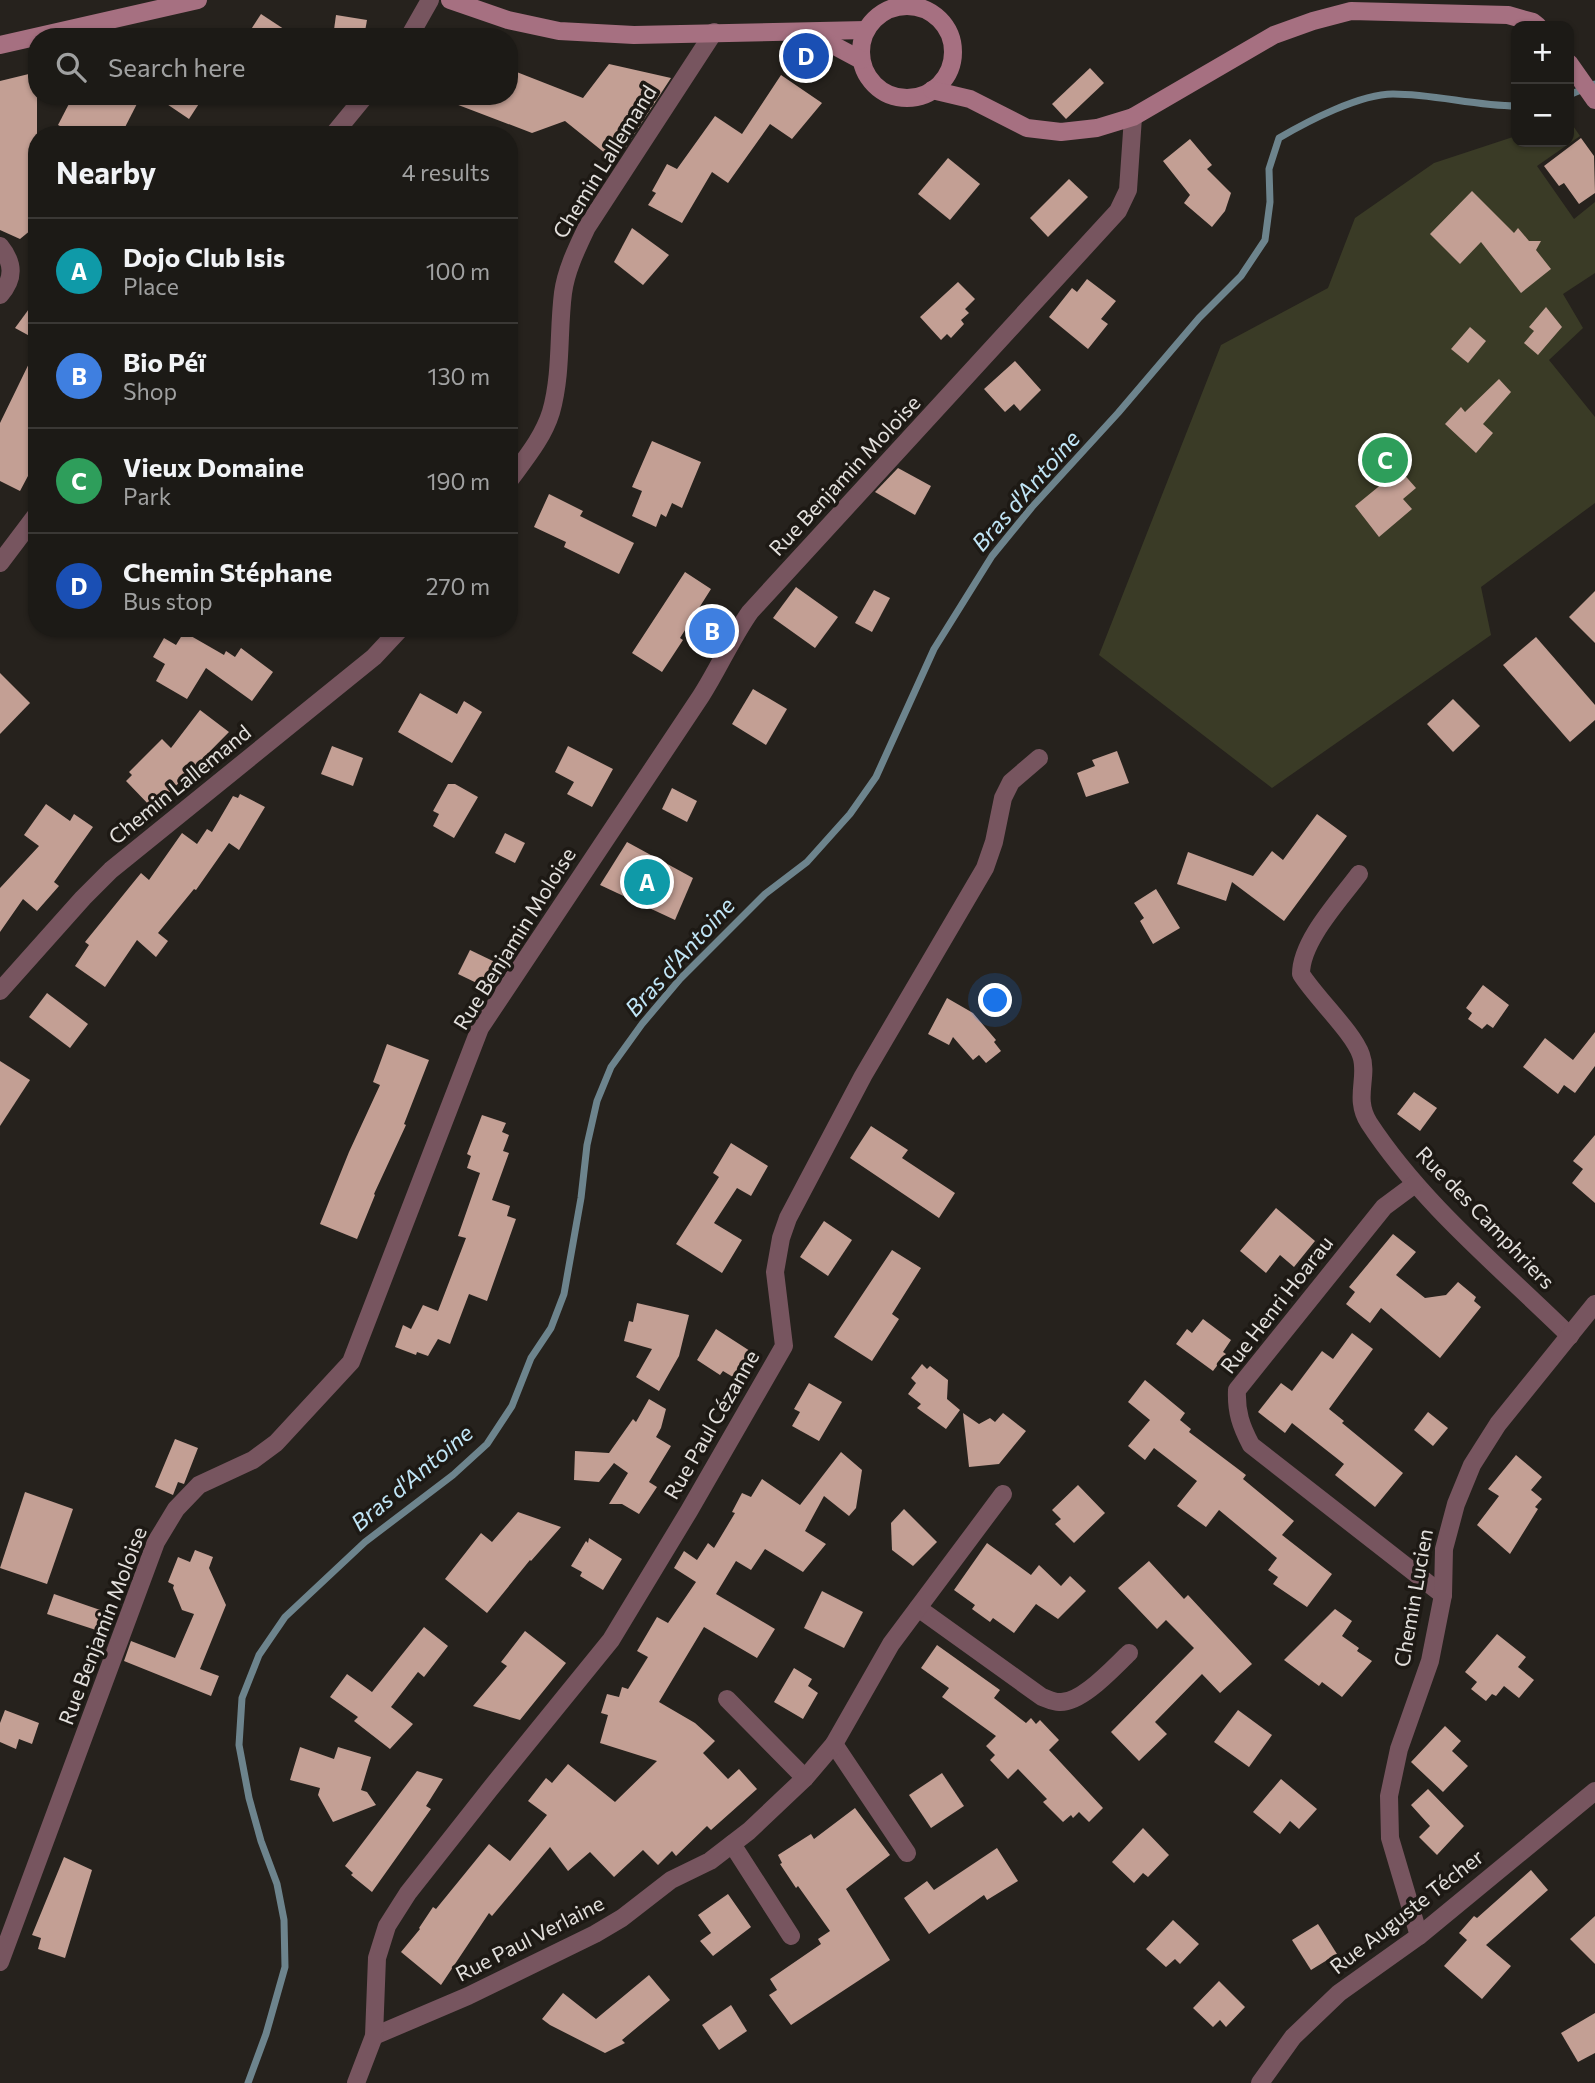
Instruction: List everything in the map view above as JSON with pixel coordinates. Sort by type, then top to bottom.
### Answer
[{"type":"main road","points":[[75,28],[198,0]]},
{"type":"main road","points":[[450,0],[508,20],[559,31],[634,35],[866,30]]},
{"type":"main road","points":[[913,3],[920,8],[938,9],[953,48],[948,71],[942,82],[918,96],[888,94],[871,80],[861,60],[861,45],[866,30],[884,12],[897,7],[913,3]]},
{"type":"main road","points":[[932,90],[970,99],[1027,128],[1045,131],[1097,128],[1133,117],[1274,35],[1351,11],[1508,15],[1526,21]]},
{"type":"main road","points":[[798,32],[833,45],[861,60]]},
{"type":"main road","points":[[0,45],[28,39]]},
{"type":"main road","points":[[1574,70],[1595,100]]},
{"type":"main road","points":[[948,71],[970,99]]},
{"type":"street","points":[[414,28],[430,0]]},
{"type":"street","name":"Chemin Lallemand","points":[[518,469],[541,437],[551,412],[557,382],[563,292],[571,260],[587,227],[714,32]]},
{"type":"street","points":[[341,126],[358,105]]},
{"type":"street","name":"Rue Benjamin Moloise","points":[[0,1962],[156,1542],[176,1509],[199,1485],[253,1460],[276,1443],[351,1362],[480,1028],[701,696],[750,612],[1118,211],[1128,190],[1133,117]]},
{"type":"street","points":[[0,246],[9,257],[12,271],[6,288],[0,295]]},
{"type":"street","points":[[0,563],[28,526]]},
{"type":"street","name":"Chemin Lallemand","points":[[0,991],[111,870],[374,657],[393,637]]},
{"type":"street","name":"Rue Paul Cézanne","points":[[356,2083],[374,2036],[377,1958],[387,1926],[408,1893],[481,1799],[611,1640],[689,1511],[783,1346],[775,1272],[781,1238],[788,1218],[863,1076],[985,868],[994,842],[1003,798],[1011,782],[1039,758]]},
{"type":"street","name":"Rue des Camphriers","points":[[1359,874],[1309,944],[1301,962],[1301,974],[1355,1043],[1362,1057],[1361,1103],[1368,1120],[1415,1184],[1570,1336]]},
{"type":"street","name":"Rue Henri Hoarau","points":[[1415,1184],[1384,1207],[1254,1368],[1237,1390],[1237,1409],[1242,1429],[1251,1445],[1443,1595]]},
{"type":"street","name":"Chemin Lucien","points":[[1419,1936],[1390,1838],[1389,1796],[1399,1749],[1430,1661],[1443,1595],[1444,1549],[1456,1504],[1472,1465],[1498,1424],[1595,1304]]},
{"type":"street","name":"Rue Paul Verlaine","points":[[374,2036],[468,1996],[595,1934],[622,1918],[671,1880],[696,1870],[732,1844],[805,1778],[834,1744],[891,1644],[1003,1494]]},
{"type":"street","points":[[918,1608],[1042,1697],[1057,1702],[1069,1701],[1084,1693],[1129,1653]]},
{"type":"street","points":[[727,1699],[805,1778]]},
{"type":"street","points":[[834,1744],[907,1853]]},
{"type":"street","name":"Rue Auguste Técher","points":[[1260,2083],[1293,2037],[1339,1993],[1419,1936],[1595,1791]]},
{"type":"street","points":[[732,1844],[791,1936]]},
{"type":"green space","points":[[1574,127],[1580,136],[1574,140]]},
{"type":"green space","points":[[1511,138],[1511,147],[1564,147],[1537,166],[1574,219],[1595,202],[1595,273],[1563,294],[1583,328],[1549,360],[1595,417],[1595,503],[1481,587],[1491,635],[1272,788],[1099,655],[1221,345],[1328,288],[1355,218],[1434,163]]},
{"type":"building","points":[[261,14],[282,28],[252,28]]},
{"type":"building","points":[[336,15],[367,20],[366,28],[334,28]]},
{"type":"building","points":[[609,64],[671,78],[616,162],[565,121],[532,133],[458,105],[518,105],[518,73],[583,98]]},
{"type":"building","points":[[1090,68],[1104,83],[1066,119],[1052,104]]},
{"type":"building","points":[[28,74],[28,105],[37,105],[37,126],[28,126],[28,232],[20,239],[0,230],[0,81]]},
{"type":"building","points":[[781,75],[822,103],[792,139],[770,124],[728,183],[712,172],[682,223],[648,205],[656,193],[652,191],[667,164],[677,169],[715,116],[742,134]]},
{"type":"building","points":[[68,105],[136,105],[126,126],[58,125]]},
{"type":"building","points":[[168,105],[198,105],[189,119]]},
{"type":"building","points":[[1581,138],[1594,156],[1595,193],[1579,204],[1564,183],[1559,186],[1544,166],[1569,147],[1574,147],[1574,143]]},
{"type":"building","points":[[1190,139],[1212,165],[1207,169],[1231,193],[1225,211],[1212,227],[1184,203],[1190,195],[1163,161]]},
{"type":"building","points":[[948,158],[980,184],[950,220],[918,194]]},
{"type":"building","points":[[1069,179],[1088,197],[1048,237],[1030,218]]},
{"type":"building","points":[[1472,191],[1514,233],[1518,228],[1529,241],[1541,241],[1536,250],[1551,269],[1521,293],[1481,242],[1460,264],[1430,234]]},
{"type":"building","points":[[632,228],[669,255],[643,285],[614,262]]},
{"type":"building","points":[[1087,279],[1116,301],[1101,319],[1108,324],[1088,349],[1049,317],[1072,288],[1077,292]]},
{"type":"building","points":[[958,282],[975,299],[965,309],[969,313],[961,320],[964,324],[951,338],[947,334],[941,340],[920,317]]},
{"type":"building","points":[[1546,307],[1562,327],[1538,355],[1524,343],[1534,331],[1529,327]]},
{"type":"building","points":[[28,310],[28,335],[15,328]]},
{"type":"building","points":[[1470,327],[1486,341],[1468,363],[1451,349]]},
{"type":"building","points":[[1015,361],[1041,390],[1020,411],[1014,404],[1005,412],[984,389]]},
{"type":"building","points":[[28,365],[28,476],[20,491],[0,481],[0,423]]},
{"type":"building","points":[[1499,379],[1511,392],[1483,424],[1493,433],[1476,453],[1445,424],[1461,407],[1465,412]]},
{"type":"building","points":[[652,441],[701,462],[682,508],[672,503],[666,517],[661,514],[656,527],[632,516],[642,491],[632,487]]},
{"type":"building","points":[[1379,441],[1392,443],[1409,463],[1401,471],[1416,488],[1403,499],[1412,509],[1379,537],[1355,506],[1383,483],[1364,461],[1365,452]]},
{"type":"building","points":[[898,468],[931,486],[915,515],[875,492]]},
{"type":"building","points":[[549,494],[583,511],[580,516],[634,543],[619,574],[564,547],[566,542],[534,527]]},
{"type":"building","points":[[685,572],[711,589],[662,672],[632,653]]},
{"type":"building","points":[[796,587],[838,617],[815,648],[773,618]]},
{"type":"building","points":[[874,590],[890,598],[872,632],[855,623]]},
{"type":"building","points":[[1595,591],[1595,643],[1569,617]]},
{"type":"building","points":[[181,637],[193,637],[224,655],[226,651],[235,657],[241,648],[273,672],[252,701],[206,668],[187,699],[156,681],[165,664],[153,657],[164,638],[176,645]]},
{"type":"building","points":[[1536,637],[1595,705],[1595,720],[1570,742],[1503,665]]},
{"type":"building","points":[[0,673],[30,703],[0,734]]},
{"type":"building","points":[[753,689],[787,709],[766,745],[732,724]]},
{"type":"building","points":[[420,693],[457,714],[464,701],[482,712],[452,763],[398,732]]},
{"type":"building","points":[[1453,699],[1480,726],[1453,752],[1427,724]]},
{"type":"building","points":[[200,710],[229,732],[153,809],[126,781],[132,775],[129,772],[162,739],[171,748]]},
{"type":"building","points":[[332,746],[363,758],[353,786],[321,774]]},
{"type":"building","points":[[568,746],[613,769],[592,807],[567,794],[574,782],[555,772]]},
{"type":"building","points":[[1117,751],[1129,783],[1086,797],[1077,773],[1095,766],[1092,760]]},
{"type":"building","points":[[448,784],[455,784],[478,797],[454,838],[433,826],[439,814],[433,811]]},
{"type":"building","points":[[672,788],[697,801],[687,822],[662,809]]},
{"type":"building","points":[[240,794],[265,807],[239,850],[229,843],[196,890],[194,889],[158,933],[168,941],[156,957],[137,940],[105,987],[75,966],[89,945],[85,942],[141,873],[149,880],[182,833],[197,844],[207,829],[212,832],[233,796],[238,798]]},
{"type":"building","points":[[46,804],[70,821],[74,814],[93,827],[54,882],[59,886],[37,911],[23,899],[0,932],[0,888],[39,846],[24,835]]},
{"type":"building","points":[[1317,814],[1347,836],[1284,921],[1232,882],[1226,901],[1177,884],[1188,852],[1253,876],[1272,851],[1283,860]]},
{"type":"building","points":[[505,833],[525,843],[515,863],[495,853]]},
{"type":"building","points":[[627,842],[693,878],[675,920],[600,885]]},
{"type":"building","points":[[1156,889],[1180,928],[1153,944],[1140,921],[1144,918],[1134,903]]},
{"type":"building","points":[[470,950],[495,962],[483,986],[458,974]]},
{"type":"building","points":[[1483,985],[1509,1005],[1493,1028],[1487,1024],[1482,1029],[1468,1019],[1472,1013],[1466,1008]]},
{"type":"building","points":[[47,993],[88,1024],[70,1048],[29,1017]]},
{"type":"building","points":[[947,998],[973,1013],[996,1040],[994,1042],[1001,1051],[986,1063],[979,1055],[973,1060],[953,1037],[949,1045],[928,1034]]},
{"type":"building","points":[[1595,1032],[1595,1066],[1575,1093],[1564,1085],[1558,1094],[1523,1067],[1545,1038],[1573,1060]]},
{"type":"building","points":[[387,1044],[429,1060],[404,1124],[406,1125],[374,1194],[357,1239],[320,1224],[380,1085],[373,1082]]},
{"type":"building","points":[[0,1061],[30,1080],[0,1126]]},
{"type":"building","points":[[1414,1092],[1437,1108],[1420,1131],[1397,1114]]},
{"type":"building","points":[[482,1115],[506,1123],[502,1132],[509,1135],[503,1151],[509,1153],[492,1200],[510,1206],[507,1216],[516,1219],[487,1301],[469,1294],[450,1344],[438,1339],[428,1356],[417,1352],[416,1355],[395,1347],[403,1325],[411,1329],[423,1305],[438,1311],[466,1238],[458,1236],[480,1173],[467,1168],[471,1156],[467,1154]]},
{"type":"building","points":[[871,1126],[908,1150],[902,1158],[955,1193],[939,1218],[850,1158]]},
{"type":"building","points":[[1595,1135],[1595,1203],[1572,1183],[1583,1169],[1573,1161]]},
{"type":"building","points":[[731,1143],[768,1166],[751,1196],[737,1188],[714,1223],[742,1240],[722,1273],[676,1244],[719,1177],[713,1173]]},
{"type":"building","points":[[1276,1208],[1315,1241],[1294,1267],[1280,1255],[1266,1273],[1240,1251]]},
{"type":"building","points":[[824,1221],[852,1240],[828,1276],[800,1257]]},
{"type":"building","points":[[1393,1234],[1416,1252],[1396,1275],[1425,1298],[1446,1295],[1458,1282],[1476,1297],[1474,1301],[1481,1307],[1440,1358],[1381,1308],[1370,1323],[1346,1304],[1355,1292],[1349,1287]]},
{"type":"building","points":[[892,1250],[921,1268],[892,1314],[899,1319],[872,1361],[834,1337]]},
{"type":"building","points":[[637,1303],[689,1315],[679,1356],[659,1391],[636,1377],[652,1349],[624,1341],[629,1321],[633,1322]]},
{"type":"building","points":[[1203,1319],[1231,1340],[1223,1352],[1226,1354],[1213,1371],[1176,1344],[1187,1329],[1192,1333]]},
{"type":"building","points":[[716,1329],[750,1351],[733,1377],[723,1371],[720,1375],[697,1360]]},
{"type":"building","points":[[1352,1333],[1373,1349],[1329,1409],[1403,1473],[1375,1507],[1335,1475],[1344,1464],[1292,1423],[1285,1433],[1258,1412],[1281,1383],[1292,1391],[1322,1351],[1333,1359]]},
{"type":"building","points":[[922,1364],[927,1369],[930,1366],[948,1380],[947,1399],[960,1410],[946,1429],[917,1408],[921,1404],[908,1394],[916,1383],[911,1378]]},
{"type":"building","points":[[1145,1380],[1185,1413],[1180,1420],[1191,1429],[1189,1432],[1246,1475],[1243,1479],[1294,1521],[1282,1535],[1332,1574],[1307,1607],[1273,1584],[1278,1577],[1268,1570],[1277,1558],[1219,1510],[1206,1527],[1177,1506],[1197,1481],[1154,1448],[1145,1460],[1128,1446],[1150,1420],[1128,1402]]},
{"type":"building","points":[[809,1383],[842,1402],[819,1441],[792,1426],[800,1412],[794,1409]]},
{"type":"building","points":[[649,1399],[666,1409],[656,1437],[671,1446],[649,1482],[657,1487],[639,1514],[622,1504],[609,1504],[628,1473],[614,1463],[599,1482],[574,1480],[575,1451],[609,1453],[633,1419],[636,1422]]},
{"type":"building","points":[[1428,1412],[1448,1428],[1433,1446],[1414,1430]]},
{"type":"building","points":[[963,1413],[979,1424],[990,1418],[995,1422],[1003,1413],[1026,1431],[999,1464],[969,1467]]},
{"type":"building","points":[[175,1439],[198,1448],[184,1484],[178,1482],[173,1495],[155,1487]]},
{"type":"building","points":[[841,1452],[862,1470],[856,1508],[849,1516],[824,1496],[805,1531],[826,1544],[803,1572],[765,1549],[751,1570],[736,1561],[716,1594],[775,1629],[757,1658],[704,1627],[659,1702],[695,1723],[715,1741],[703,1753],[728,1779],[739,1769],[757,1789],[711,1830],[707,1826],[676,1856],[672,1851],[658,1865],[643,1850],[614,1877],[590,1852],[568,1871],[550,1847],[492,1916],[489,1913],[441,1985],[401,1952],[420,1929],[433,1907],[436,1909],[489,1844],[510,1861],[547,1815],[528,1801],[546,1778],[552,1783],[568,1764],[615,1802],[657,1761],[600,1743],[608,1715],[601,1713],[607,1694],[619,1697],[622,1687],[628,1689],[648,1657],[637,1651],[657,1617],[668,1623],[696,1582],[674,1568],[684,1551],[697,1560],[708,1543],[714,1548],[735,1513],[732,1512],[742,1493],[751,1497],[762,1479],[800,1505]]},
{"type":"building","points":[[1516,1455],[1542,1477],[1531,1490],[1542,1499],[1510,1554],[1477,1525],[1499,1496],[1488,1489]]},
{"type":"building","points":[[1078,1485],[1105,1513],[1074,1543],[1055,1524],[1061,1519],[1052,1510]]},
{"type":"building","points":[[25,1492],[73,1509],[47,1584],[0,1568]]},
{"type":"building","points":[[904,1509],[937,1542],[913,1566],[892,1550],[891,1523]]},
{"type":"building","points":[[518,1512],[561,1527],[487,1613],[445,1579],[481,1533],[492,1542]]},
{"type":"building","points":[[589,1538],[622,1559],[603,1590],[580,1576],[582,1572],[571,1566]]},
{"type":"building","points":[[987,1543],[1031,1575],[1039,1565],[1061,1586],[1070,1576],[1086,1591],[1058,1619],[1036,1604],[1014,1633],[993,1618],[990,1622],[972,1609],[975,1605],[954,1590]]},
{"type":"building","points":[[195,1550],[213,1557],[209,1568],[226,1605],[200,1669],[219,1676],[211,1696],[124,1661],[131,1641],[175,1658],[194,1614],[182,1610],[174,1585],[168,1582],[178,1557],[190,1562]]},
{"type":"building","points":[[1149,1561],[1184,1599],[1188,1595],[1252,1664],[1220,1693],[1202,1674],[1155,1722],[1167,1734],[1139,1761],[1111,1732],[1194,1648],[1166,1620],[1157,1629],[1118,1588]]},
{"type":"building","points":[[822,1591],[863,1612],[844,1648],[804,1628]]},
{"type":"building","points":[[54,1594],[103,1611],[99,1631],[47,1614]]},
{"type":"building","points":[[1335,1609],[1352,1621],[1342,1636],[1372,1661],[1342,1697],[1322,1682],[1319,1686],[1284,1660]]},
{"type":"building","points":[[424,1627],[448,1646],[424,1677],[418,1672],[391,1707],[413,1724],[390,1749],[354,1721],[358,1717],[330,1697],[347,1674],[372,1692]]},
{"type":"building","points":[[525,1631],[566,1663],[520,1720],[473,1706],[507,1666],[501,1662]]},
{"type":"building","points":[[1497,1634],[1526,1657],[1518,1667],[1534,1680],[1519,1698],[1504,1686],[1496,1696],[1492,1694],[1486,1701],[1471,1689],[1477,1682],[1465,1672]]},
{"type":"building","points":[[937,1645],[1000,1690],[994,1698],[1026,1723],[1031,1718],[1036,1724],[1040,1720],[1059,1740],[1049,1750],[1103,1808],[1089,1822],[1079,1812],[1063,1822],[1043,1802],[1047,1799],[1018,1769],[1008,1779],[990,1760],[995,1755],[986,1746],[996,1736],[942,1697],[949,1688],[921,1668]]},
{"type":"building","points":[[794,1668],[812,1679],[808,1686],[818,1693],[803,1719],[774,1702]]},
{"type":"building","points":[[5,1710],[39,1723],[32,1744],[19,1739],[16,1749],[0,1742],[0,1723]]},
{"type":"building","points":[[1238,1710],[1272,1735],[1249,1767],[1214,1742]]},
{"type":"building","points":[[1445,1726],[1461,1741],[1452,1751],[1468,1766],[1443,1792],[1411,1762]]},
{"type":"building","points":[[300,1747],[334,1759],[338,1747],[371,1757],[361,1790],[367,1792],[376,1805],[333,1822],[318,1795],[320,1788],[290,1780]]},
{"type":"building","points":[[417,1771],[443,1779],[426,1806],[431,1809],[372,1892],[351,1875],[353,1873],[345,1866]]},
{"type":"building","points":[[942,1773],[964,1806],[931,1828],[909,1795]]},
{"type":"building","points":[[1281,1779],[1317,1809],[1299,1829],[1290,1821],[1280,1834],[1253,1812]]},
{"type":"building","points":[[1428,1789],[1464,1826],[1437,1855],[1419,1837],[1430,1826],[1411,1805]]},
{"type":"building","points":[[855,1808],[890,1855],[846,1889],[890,1960],[791,2025],[769,1995],[777,1990],[770,1979],[821,1944],[818,1939],[830,1931],[798,1886],[796,1888],[780,1864],[782,1863],[778,1855],[811,1834],[814,1839]]},
{"type":"building","points":[[1143,1828],[1169,1855],[1148,1877],[1143,1873],[1134,1883],[1112,1862]]},
{"type":"building","points":[[997,1848],[1018,1881],[987,1900],[984,1895],[929,1934],[904,1898],[927,1881],[934,1890]]},
{"type":"building","points":[[64,1857],[92,1870],[65,1958],[38,1949],[41,1938],[32,1935]]},
{"type":"building","points":[[1531,1870],[1548,1890],[1486,1945],[1511,1966],[1482,1999],[1444,1966],[1467,1940],[1459,1933],[1474,1916],[1477,1918]]},
{"type":"building","points":[[728,1894],[751,1927],[713,1956],[700,1941],[711,1933],[698,1915]]},
{"type":"building","points":[[1595,1916],[1595,1964],[1570,1939]]},
{"type":"building","points":[[1173,1920],[1199,1944],[1180,1964],[1175,1959],[1166,1967],[1146,1949]]},
{"type":"building","points":[[1318,1924],[1337,1954],[1311,1970],[1292,1940]]},
{"type":"building","points":[[649,1975],[670,2000],[622,2040],[625,2043],[605,2053],[542,2019],[563,1993],[596,2019]]},
{"type":"building","points":[[1219,1981],[1245,2007],[1226,2027],[1220,2020],[1213,2027],[1193,2008]]},
{"type":"building","points":[[731,2005],[747,2031],[719,2050],[702,2025]]},
{"type":"building","points":[[1595,2013],[1595,2053],[1578,2062],[1561,2033]]},
{"type":"waterway","name":"Bras d'Antoine","points":[[1574,93],[1595,84]]},
{"type":"waterway","name":"Bras d'Antoine","points":[[248,2083],[266,2034],[285,1967],[284,1920],[277,1884],[249,1798],[239,1745],[242,1698],[259,1655],[285,1617],[365,1542],[453,1475],[487,1444],[512,1406],[531,1358],[551,1328],[564,1294],[581,1198],[587,1145],[597,1101],[611,1067],[642,1024],[680,979],[765,894],[807,862],[850,814],[876,777],[934,649],[992,556],[1199,318],[1241,276],[1265,240],[1270,202],[1269,169],[1279,138],[1350,103],[1380,95],[1409,95],[1511,106]]},
{"type":"place","name":"Chemin Stéphane","points":[[806,56]]},
{"type":"place","name":"Vieux Domaine","points":[[1385,460]]},
{"type":"place","name":"Bio Péï","points":[[712,631]]},
{"type":"place","name":"Dojo Club Isis","points":[[647,882]]}]
